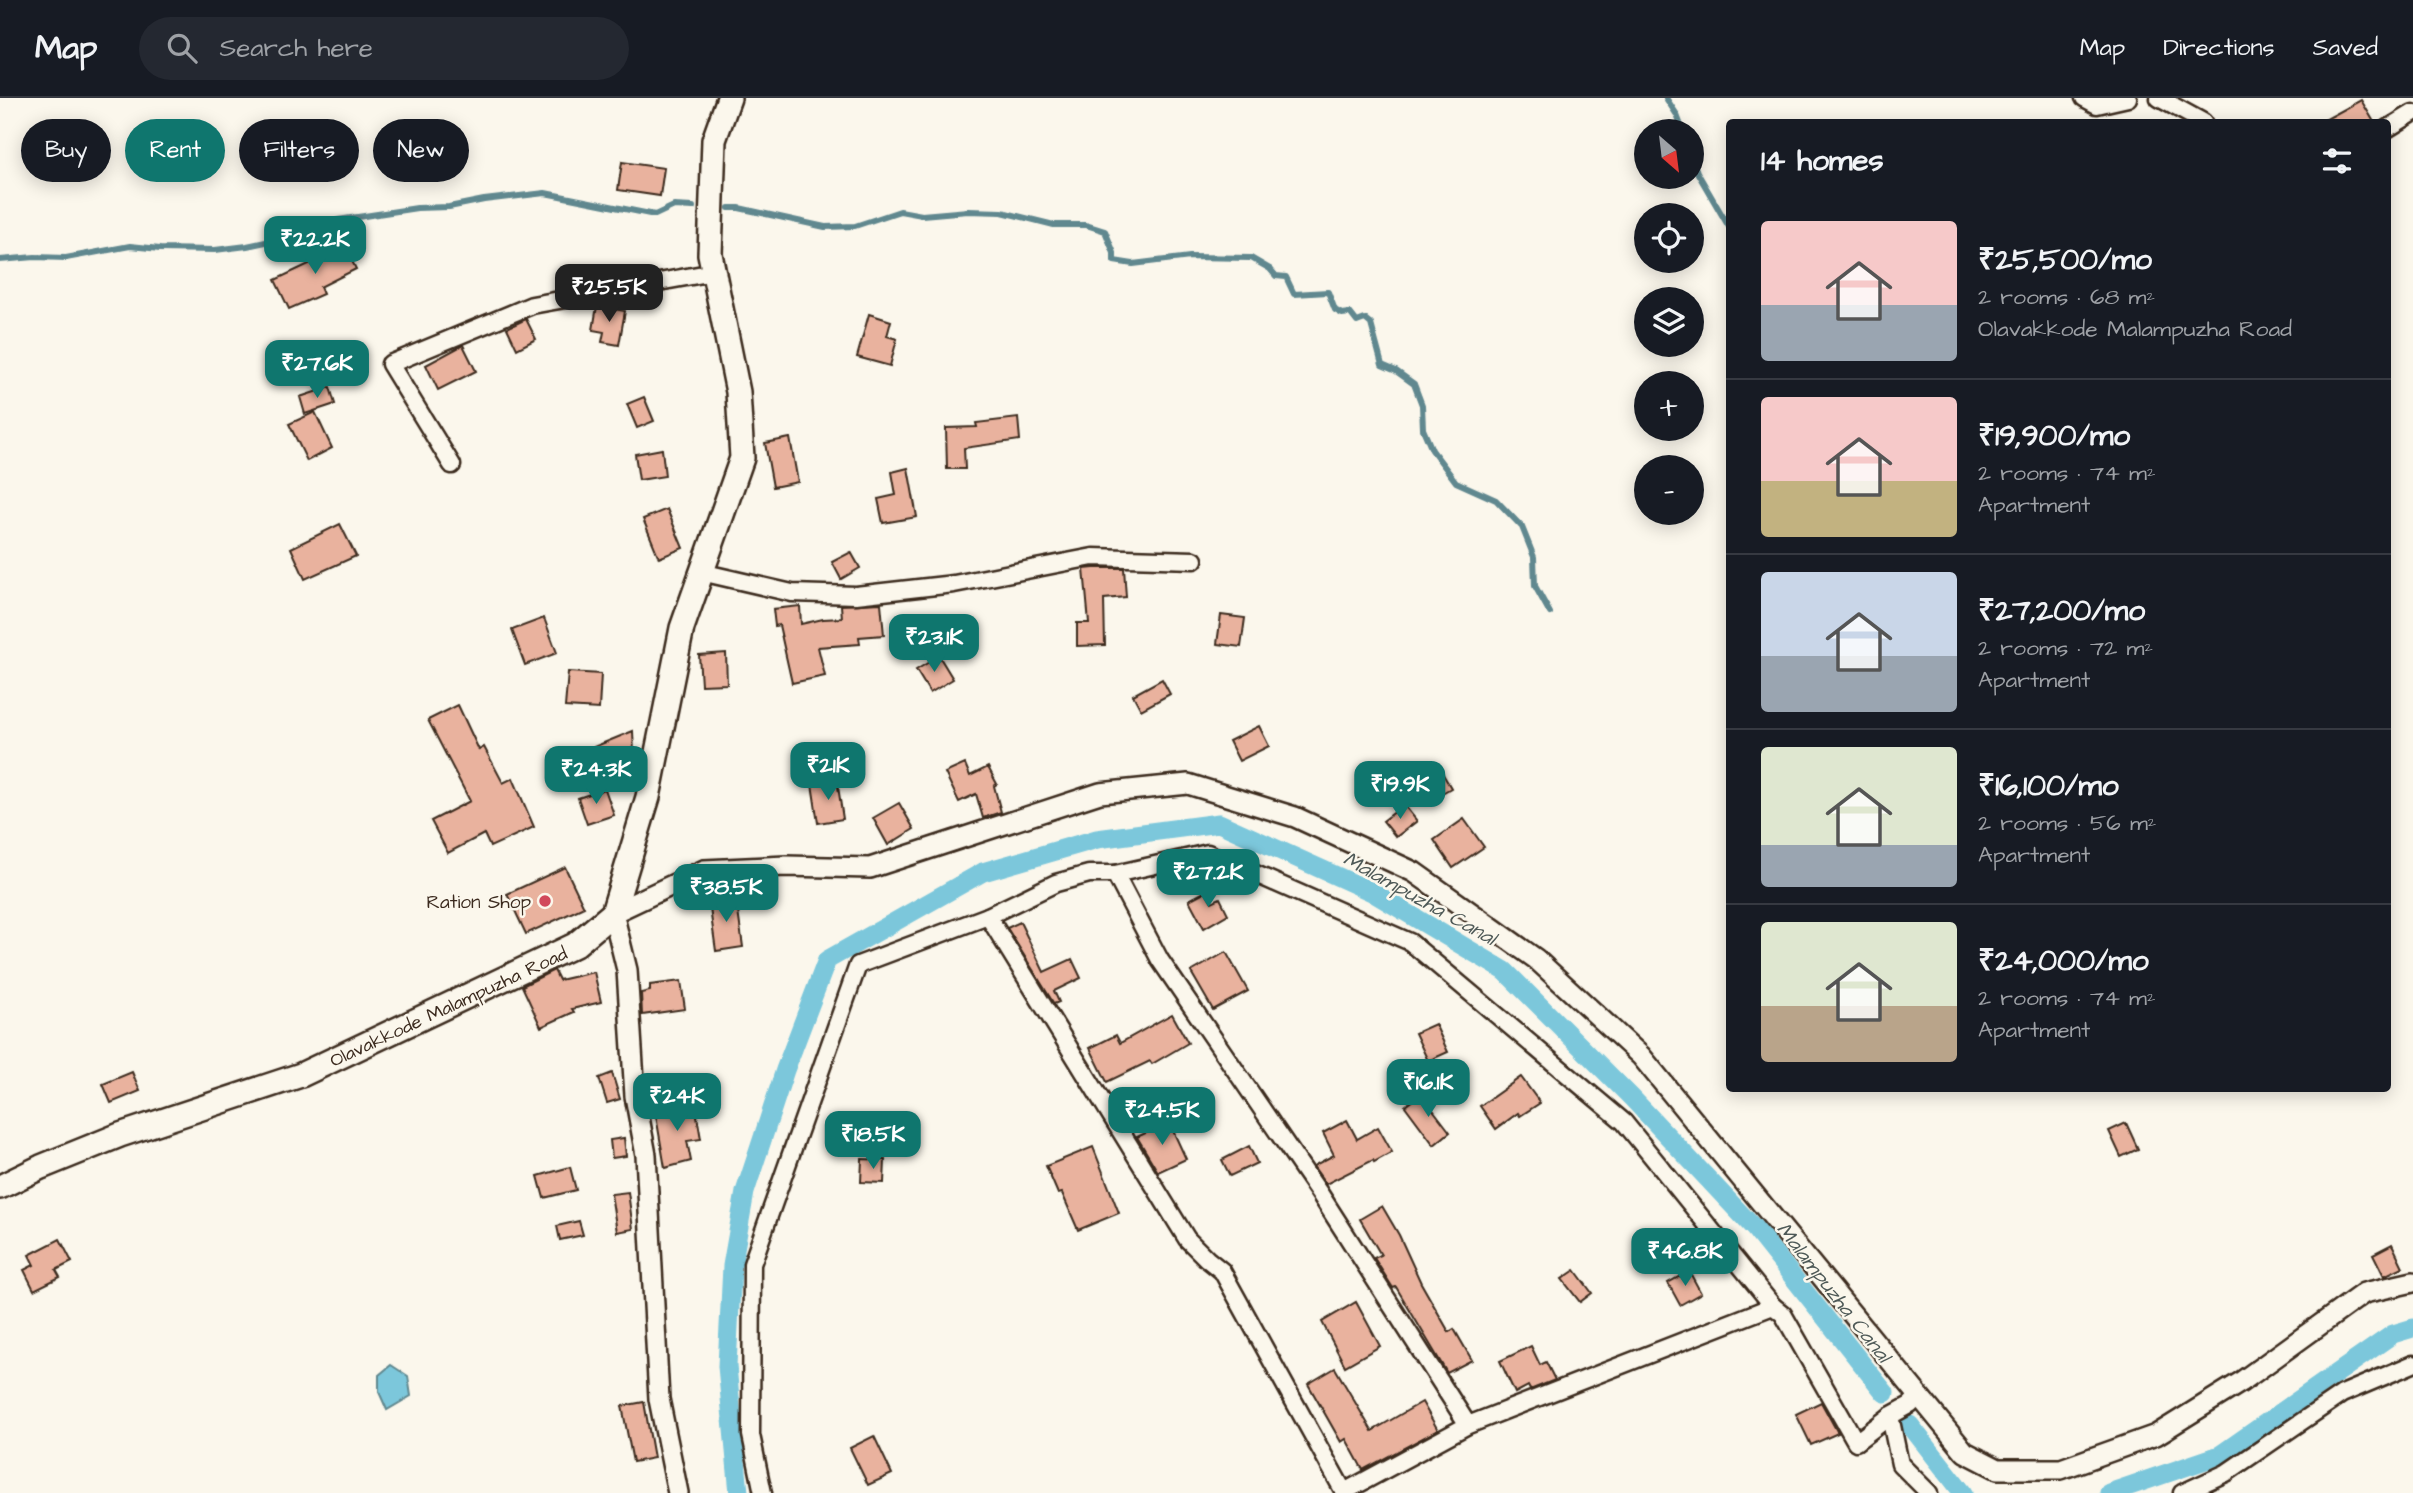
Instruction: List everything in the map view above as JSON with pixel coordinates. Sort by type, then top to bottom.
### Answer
[{"type":"main road","points":[[613,913],[648,797],[682,628],[742,458],[738,393],[710,254],[714,140],[729,98]]},
{"type":"main road","name":"Olavakkode Malampuzha Road","points":[[0,1187],[120,1135],[301,1075],[575,945],[613,913]]},
{"type":"street","points":[[2084,98],[2097,105],[2128,98]]},
{"type":"street","points":[[2159,98],[2198,119]]},
{"type":"street","points":[[2391,126],[2413,113]]},
{"type":"street","points":[[452,465],[390,364],[532,305],[714,272]]},
{"type":"street","points":[[701,572],[792,593],[856,595],[954,584],[1093,557],[1194,560]]},
{"type":"street","points":[[678,1493],[659,1399],[646,1155],[635,1096],[626,970],[613,913],[705,870],[786,866],[870,869],[1100,793],[1188,784],[1294,817],[1414,872],[1536,959],[1640,1056],[1914,1400],[1965,1452],[1998,1468],[2061,1469],[2156,1435],[2241,1382],[2364,1293],[2413,1282]]},
{"type":"street","points":[[763,1493],[751,1435],[752,1264],[858,965],[988,916],[1056,883],[1089,874],[1115,874],[1208,853],[1410,942],[1624,1122],[1773,1306],[1783,1314],[1856,1442],[1914,1400]]},
{"type":"street","points":[[1115,874],[1160,960],[1320,1194],[1468,1425]]},
{"type":"street","points":[[988,916],[1187,1238],[1222,1271],[1344,1492],[1468,1425],[1773,1306]]},
{"type":"street","points":[[2182,1493],[2226,1473],[2342,1394],[2413,1364]]},
{"type":"street","points":[[1890,1416],[1900,1464],[1929,1493]]},
{"type":"water","points":[[391,1365],[408,1376],[411,1396],[387,1410],[379,1392],[379,1375]]},
{"type":"building","points":[[2361,100],[2372,119],[2326,119]]},
{"type":"building","points":[[622,162],[664,168],[660,196],[618,190]]},
{"type":"building","points":[[342,241],[356,269],[320,287],[323,294],[289,309],[275,280],[328,255],[325,249]]},
{"type":"building","points":[[597,306],[625,311],[619,345],[602,342],[604,332],[593,330]]},
{"type":"building","points":[[869,314],[891,321],[887,336],[897,339],[890,366],[857,357]]},
{"type":"building","points":[[526,319],[536,339],[517,349],[507,328]]},
{"type":"building","points":[[463,345],[476,371],[438,390],[426,365]]},
{"type":"building","points":[[353,349],[362,368],[333,382],[324,362]]},
{"type":"building","points":[[330,387],[335,404],[305,414],[300,397]]},
{"type":"building","points":[[644,397],[654,421],[637,428],[627,404]]},
{"type":"building","points":[[315,412],[332,448],[307,461],[289,424]]},
{"type":"building","points":[[1018,418],[1020,440],[964,448],[965,469],[947,469],[946,428],[977,427],[976,423]]},
{"type":"building","points":[[790,438],[798,482],[773,487],[765,443]]},
{"type":"building","points":[[662,449],[665,476],[639,480],[635,454]]},
{"type":"building","points":[[908,468],[917,517],[883,523],[878,499],[896,495],[892,472]]},
{"type":"building","points":[[667,509],[683,548],[659,558],[643,519]]},
{"type":"building","points":[[340,524],[356,556],[305,579],[291,548]]},
{"type":"building","points":[[851,552],[860,568],[841,579],[832,562]]},
{"type":"building","points":[[1124,568],[1126,597],[1104,599],[1105,645],[1077,646],[1077,623],[1089,623],[1084,569]]},
{"type":"building","points":[[881,603],[884,635],[859,637],[860,644],[818,647],[825,676],[792,683],[779,625],[775,626],[773,609],[800,606],[801,624],[842,618],[841,605]]},
{"type":"building","points":[[1221,615],[1245,618],[1241,647],[1217,644]]},
{"type":"building","points":[[544,618],[557,653],[525,665],[512,630]]},
{"type":"building","points":[[726,653],[727,684],[701,685],[699,655]]},
{"type":"building","points":[[939,656],[953,679],[930,693],[916,670]]},
{"type":"building","points":[[568,672],[601,674],[599,709],[565,707]]},
{"type":"building","points":[[1162,679],[1170,694],[1141,710],[1133,695]]},
{"type":"building","points":[[458,705],[479,750],[484,747],[503,783],[513,778],[534,827],[490,847],[484,834],[448,853],[431,821],[470,801],[428,720]]},
{"type":"building","points":[[1259,726],[1269,746],[1239,761],[1229,741]]},
{"type":"building","points":[[633,731],[634,753],[617,753],[619,759],[601,766],[597,755],[579,756],[579,753]]},
{"type":"building","points":[[965,764],[970,776],[988,767],[997,784],[994,786],[1001,812],[983,818],[976,794],[959,802],[945,773]]},
{"type":"building","points":[[1437,764],[1451,788],[1430,800],[1412,768]]},
{"type":"building","points":[[837,780],[843,819],[818,823],[812,784]]},
{"type":"building","points":[[605,789],[614,815],[587,824],[578,798]]},
{"type":"building","points":[[899,803],[914,829],[888,845],[873,818]]},
{"type":"building","points":[[1404,805],[1417,821],[1396,837],[1383,821]]},
{"type":"building","points":[[1464,819],[1484,847],[1453,868],[1434,840]]},
{"type":"building","name":"Ration Shop","points":[[565,867],[584,907],[526,934],[507,894]]},
{"type":"building","points":[[1206,891],[1212,902],[1220,898],[1228,914],[1204,928],[1189,900]]},
{"type":"building","points":[[736,897],[743,947],[716,951],[709,901]]},
{"type":"building","points":[[1020,922],[1044,972],[1072,959],[1081,978],[1054,991],[1059,1002],[1054,1004],[1007,928]]},
{"type":"building","points":[[1226,952],[1248,991],[1213,1010],[1191,972]]},
{"type":"building","points":[[554,970],[559,980],[594,972],[601,1002],[572,1009],[574,1012],[541,1027],[522,986]]},
{"type":"building","points":[[681,981],[685,1009],[642,1015],[641,993],[650,991],[650,985]]},
{"type":"building","points":[[1172,1014],[1188,1043],[1152,1064],[1150,1061],[1107,1082],[1090,1048],[1116,1035],[1120,1043]]},
{"type":"building","points":[[1435,1024],[1448,1052],[1428,1061],[1415,1033]]},
{"type":"building","points":[[132,1072],[140,1091],[111,1103],[103,1084]]},
{"type":"building","points":[[612,1073],[620,1099],[607,1103],[599,1078]]},
{"type":"building","points":[[1521,1077],[1540,1103],[1520,1116],[1518,1113],[1496,1129],[1480,1106]]},
{"type":"building","points":[[1421,1094],[1450,1132],[1434,1145],[1405,1106]]},
{"type":"building","points":[[695,1104],[701,1139],[687,1141],[691,1161],[665,1168],[655,1110]]},
{"type":"building","points":[[1347,1120],[1357,1139],[1378,1127],[1392,1152],[1326,1184],[1313,1166],[1334,1155],[1323,1133]]},
{"type":"building","points":[[1169,1122],[1186,1159],[1158,1172],[1137,1137]]},
{"type":"building","points":[[2126,1123],[2138,1149],[2121,1157],[2109,1131]]},
{"type":"building","points":[[624,1138],[626,1156],[612,1158],[610,1140]]},
{"type":"building","points":[[1249,1146],[1257,1163],[1230,1176],[1222,1160]]},
{"type":"building","points":[[1093,1147],[1119,1213],[1078,1230],[1062,1193],[1058,1194],[1046,1166]]},
{"type":"building","points":[[862,1159],[885,1160],[884,1183],[861,1182]]},
{"type":"building","points":[[570,1167],[576,1190],[544,1198],[538,1176]]},
{"type":"building","points":[[628,1192],[633,1229],[617,1232],[611,1194]]},
{"type":"building","points":[[1382,1206],[1449,1332],[1454,1329],[1472,1360],[1447,1373],[1396,1287],[1393,1288],[1374,1258],[1381,1255],[1360,1219]]},
{"type":"building","points":[[579,1221],[583,1235],[560,1240],[557,1226]]},
{"type":"building","points":[[60,1239],[72,1262],[56,1270],[60,1277],[34,1290],[24,1270],[34,1265],[29,1255]]},
{"type":"building","points":[[2392,1244],[2403,1267],[2384,1276],[2373,1254]]},
{"type":"building","points":[[1575,1270],[1592,1293],[1580,1302],[1562,1279]]},
{"type":"building","points":[[1689,1271],[1701,1293],[1680,1305],[1668,1283]]},
{"type":"building","points":[[1356,1302],[1380,1346],[1345,1366],[1322,1322]]},
{"type":"building","points":[[1531,1346],[1540,1365],[1546,1362],[1555,1380],[1530,1390],[1528,1386],[1515,1393],[1500,1361]]},
{"type":"building","points":[[1335,1368],[1372,1431],[1422,1402],[1438,1430],[1363,1470],[1346,1439],[1341,1442],[1308,1384]]},
{"type":"building","points":[[644,1402],[654,1458],[633,1462],[622,1406]]},
{"type":"building","points":[[1821,1402],[1838,1433],[1811,1445],[1796,1414]]},
{"type":"building","points":[[874,1436],[892,1474],[868,1485],[850,1448]]},
{"type":"waterway","points":[[1666,98],[1678,119]]},
{"type":"waterway","points":[[1704,184],[1726,222]]},
{"type":"waterway","points":[[0,260],[66,258],[130,246],[215,250],[308,233],[338,220],[545,193],[655,215],[674,206],[693,207]]},
{"type":"waterway","points":[[729,208],[825,227],[855,226],[900,211],[922,215],[968,211],[1002,212],[1054,225],[1086,225],[1105,231],[1114,253],[1114,261],[1133,264],[1190,257],[1251,258],[1270,269],[1276,276],[1286,277],[1294,294],[1328,292],[1335,310],[1342,314],[1350,313],[1357,322],[1365,319],[1371,324],[1382,365],[1414,384],[1422,405],[1423,429],[1432,450],[1456,482],[1496,500],[1522,527],[1534,557],[1535,586],[1550,613]]},
{"type":"waterway","name":"Malampuzha Canal","points":[[739,1493],[727,1366],[732,1266],[745,1192],[785,1070],[827,960],[983,872],[1097,839],[1219,823],[1372,892],[1505,971],[1632,1098],[1755,1229],[1885,1393]]},
{"type":"waterway","name":"Malampuzha Canal","points":[[2109,1493],[2220,1455],[2393,1334],[2413,1328]]},
{"type":"waterway","name":"Malampuzha Canal","points":[[1910,1425],[1963,1493]]},
{"type":"place","name":"Ration Shop","points":[[545,901]]}]
